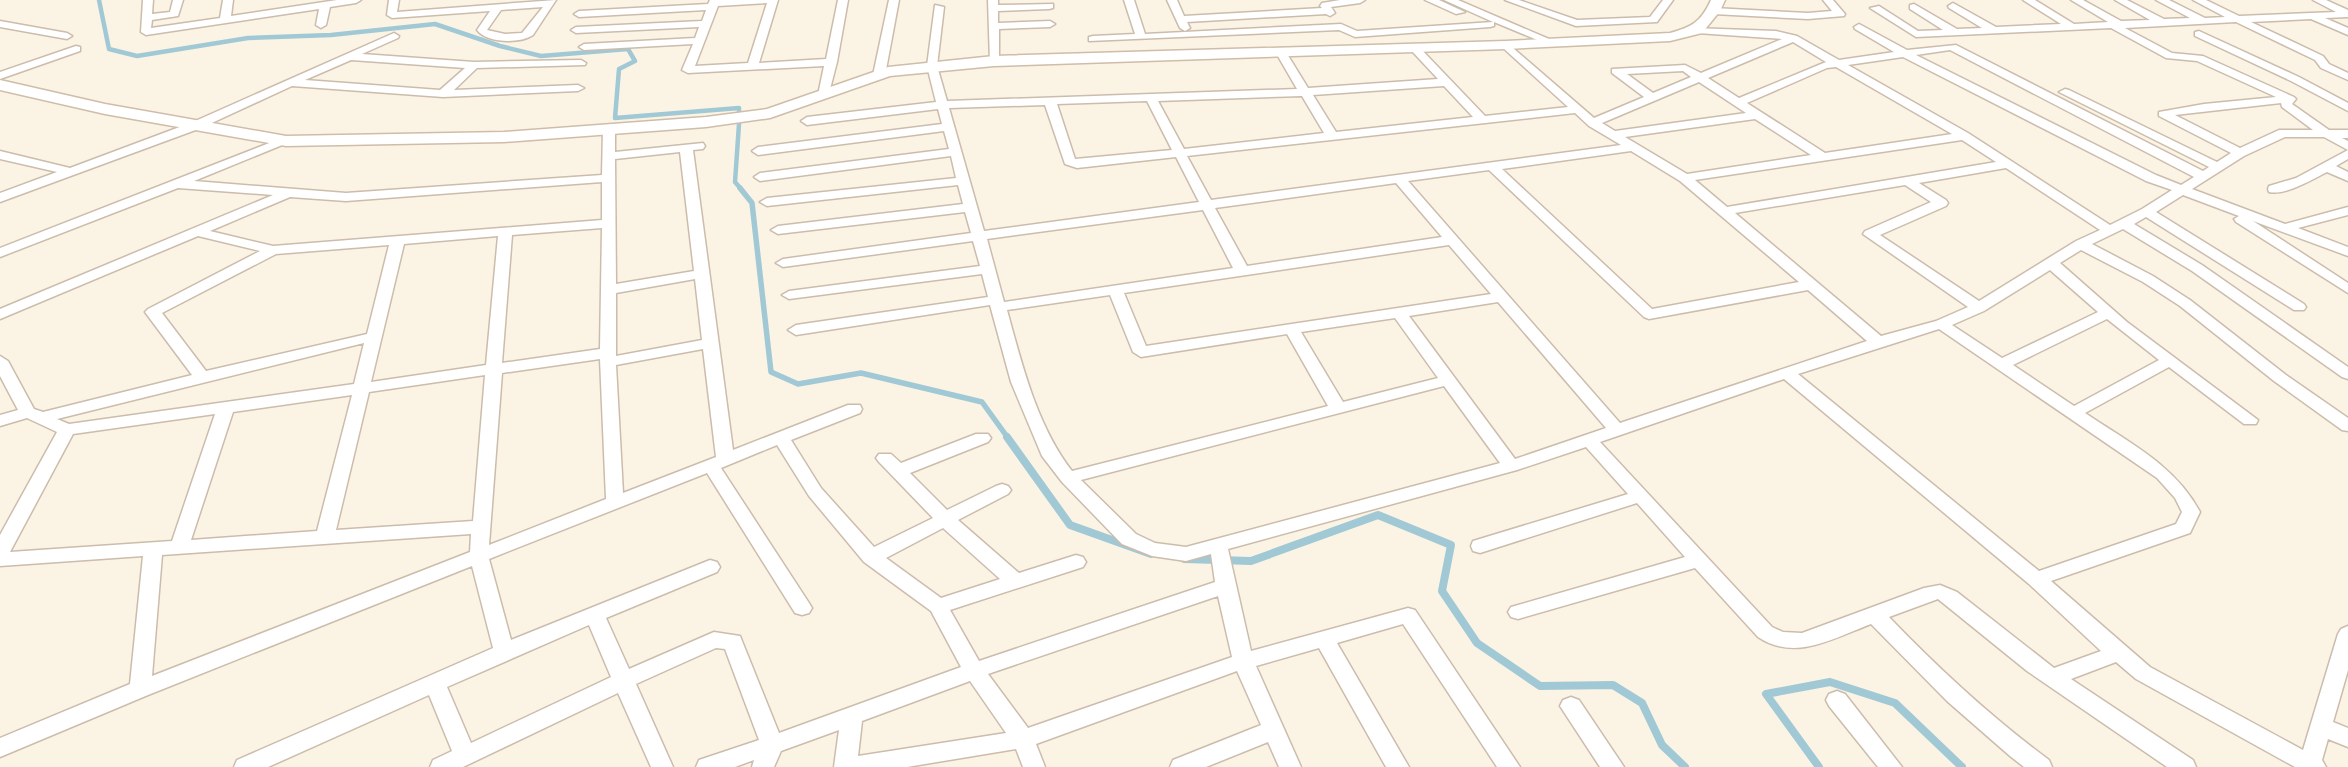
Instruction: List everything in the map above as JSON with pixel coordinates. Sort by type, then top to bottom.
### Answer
[{"type":"main road","points":[[0,85],[105,109],[286,141],[504,136],[706,122],[770,113],[879,75],[900,69],[932,66],[994,61],[1506,45],[1670,37],[1697,30],[1715,5]]},
{"type":"street","points":[[148,0],[146,32],[356,0]]},
{"type":"street","points":[[147,18],[174,14],[178,0]]},
{"type":"street","points":[[225,20],[228,0]]},
{"type":"street","points":[[394,0],[392,15],[551,2]]},
{"type":"street","points":[[441,12],[448,0]]},
{"type":"street","points":[[579,14],[766,0]]},
{"type":"street","points":[[752,66],[774,0]]},
{"type":"street","points":[[824,95],[832,62],[842,0]]},
{"type":"street","points":[[879,75],[894,0]]},
{"type":"street","points":[[1130,0],[1141,37]]},
{"type":"street","points":[[1172,0],[1187,35]]},
{"type":"street","points":[[1360,0],[1326,5],[1328,11],[1341,27],[1355,34],[1490,24]]},
{"type":"street","points":[[1431,1],[1450,0],[1551,42]]},
{"type":"street","points":[[1510,0],[1576,23],[1653,20],[1668,0]]},
{"type":"street","points":[[1715,5],[1798,16],[1839,15],[1828,0]]},
{"type":"street","points":[[2028,0],[2074,28]]},
{"type":"street","points":[[2076,0],[2170,56],[2199,58],[2290,99]]},
{"type":"street","points":[[2120,0],[2165,24]]},
{"type":"street","points":[[2161,0],[2204,21]]},
{"type":"street","points":[[2198,0],[2319,58],[2325,66],[2348,77]]},
{"type":"street","points":[[2318,0],[2348,14]]},
{"type":"street","points":[[1431,1],[1490,24],[1530,43]]},
{"type":"street","points":[[496,8],[482,30],[484,33],[500,37],[523,36],[529,33],[551,2]]},
{"type":"street","points":[[714,3],[688,70],[832,62]]},
{"type":"street","points":[[994,61],[993,4],[1049,6]]},
{"type":"street","points":[[321,25],[325,5]]},
{"type":"street","points":[[1953,6],[1995,31]]},
{"type":"street","points":[[939,7],[932,66],[1019,382],[1051,456],[1068,478],[1129,538],[1152,549],[1186,554],[1219,551],[1511,466],[1878,342],[1941,324],[1979,308],[2081,244],[2147,212],[2240,154],[2283,133],[2348,134]]},
{"type":"street","points":[[1914,7],[1956,33]]},
{"type":"street","points":[[1875,8],[1916,34],[2165,24],[2348,14]]},
{"type":"street","points":[[1181,19],[1328,11]]},
{"type":"street","points":[[2312,16],[2348,32]]},
{"type":"street","points":[[0,24],[67,36]]},
{"type":"street","points":[[576,30],[706,24]]},
{"type":"street","points":[[994,26],[1050,24]]},
{"type":"street","points":[[1098,57],[1092,34],[1141,37],[1341,27]]},
{"type":"street","points":[[1697,30],[1776,34],[1793,38],[2116,226],[2198,268],[2348,374]]},
{"type":"street","points":[[1908,30],[1864,30],[2124,165],[2220,206],[2348,252]]},
{"type":"street","points":[[2199,34],[2295,79],[2348,108]]},
{"type":"street","points":[[0,198],[197,125],[394,36]]},
{"type":"street","points":[[1593,123],[1793,38]]},
{"type":"street","points":[[584,47],[699,41]]},
{"type":"street","points":[[1506,45],[1593,123],[1685,178],[1878,342]]},
{"type":"street","points":[[1738,103],[1825,65],[1952,47],[2204,177]]},
{"type":"street","points":[[1414,48],[1482,119]]},
{"type":"street","points":[[0,76],[76,49]]},
{"type":"street","points":[[1280,51],[1332,136]]},
{"type":"street","points":[[349,57],[474,65],[581,63]]},
{"type":"street","points":[[443,94],[474,65]]},
{"type":"street","points":[[1652,98],[1616,72],[1685,68],[1824,158]]},
{"type":"street","points":[[808,121],[942,105],[1305,92],[1446,82]]},
{"type":"street","points":[[291,83],[443,94],[578,88]]},
{"type":"street","points":[[2065,92],[2218,167]]},
{"type":"street","points":[[1151,98],[1242,271]]},
{"type":"street","points":[[2290,99],[2286,105],[2327,134],[2348,146]]},
{"type":"street","points":[[2240,154],[2163,114],[2204,107],[2290,99]]},
{"type":"street","points":[[1050,102],[1069,161],[1077,164],[1577,109]]},
{"type":"street","points":[[1612,135],[1756,115]]},
{"type":"street","points":[[758,151],[949,127]]},
{"type":"street","points":[[609,129],[608,358],[615,504]]},
{"type":"street","points":[[1685,178],[1964,136]]},
{"type":"street","points":[[0,254],[286,141]]},
{"type":"street","points":[[610,156],[693,147],[701,274],[710,343],[718,462],[802,608]]},
{"type":"street","points":[[784,263],[1632,147]]},
{"type":"street","points":[[760,177],[955,152]]},
{"type":"street","points":[[2274,189],[2301,181],[2348,154]]},
{"type":"street","points":[[0,156],[71,172]]},
{"type":"street","points":[[1726,212],[2009,164]]},
{"type":"street","points":[[1492,166],[1649,314],[1809,285]]},
{"type":"street","points":[[2325,166],[2348,178]]},
{"type":"street","points":[[178,184],[287,194],[346,197],[609,178]]},
{"type":"street","points":[[1399,179],[1617,430]]},
{"type":"street","points":[[767,202],[963,181]]},
{"type":"street","points":[[1908,181],[1941,203],[1870,234],[1979,308]]},
{"type":"street","points":[[0,314],[287,194]]},
{"type":"street","points":[[2220,206],[2345,285]]},
{"type":"street","points":[[778,230],[970,207]]},
{"type":"street","points":[[2147,212],[2299,307]]},
{"type":"street","points":[[2284,228],[2348,212]]},
{"type":"street","points":[[196,232],[273,250],[397,242],[609,223]]},
{"type":"street","points":[[504,652],[479,556],[505,233]]},
{"type":"street","points":[[796,330],[997,303],[1115,290],[1452,240]]},
{"type":"street","points":[[325,537],[372,337],[397,242]]},
{"type":"street","points":[[2081,244],[2148,279],[2185,303],[2280,378],[2348,426]]},
{"type":"street","points":[[202,377],[153,312],[273,250]]},
{"type":"street","points":[[2051,263],[2108,313],[2168,361],[2250,420]]},
{"type":"street","points":[[789,296],[987,269]]},
{"type":"street","points":[[609,290],[701,274]]},
{"type":"street","points":[[1115,290],[1141,352],[1501,297]]},
{"type":"street","points":[[1399,312],[1511,466]]},
{"type":"street","points":[[2001,365],[2108,313]]},
{"type":"street","points":[[1941,324],[2163,474],[2182,495],[2191,512],[2183,528],[2036,579]]},
{"type":"street","points":[[1292,329],[1338,408]]},
{"type":"street","points":[[0,420],[35,415],[372,337]]},
{"type":"street","points":[[0,361],[35,415],[67,430],[493,370],[608,358],[710,343]]},
{"type":"street","points":[[2073,413],[2168,361]]},
{"type":"street","points":[[1787,373],[2036,579],[2118,653],[2143,672],[2313,766],[2321,726],[2348,634]]},
{"type":"street","points":[[1068,478],[1448,380]]},
{"type":"street","points":[[179,547],[226,407]]},
{"type":"street","points":[[0,748],[140,689],[854,409]]},
{"type":"street","points":[[0,552],[67,430]]},
{"type":"street","points":[[781,437],[815,492],[871,557],[938,606],[974,671],[1023,739],[1034,767]]},
{"type":"street","points":[[982,438],[892,464],[945,519],[1016,582]]},
{"type":"street","points":[[1589,440],[1765,632],[1776,639],[1786,642],[1803,641],[1930,593],[1940,592],[1950,596],[2052,677],[2185,767]]},
{"type":"street","points":[[871,557],[1002,490]]},
{"type":"street","points":[[1480,546],[1640,496]]},
{"type":"street","points":[[0,559],[480,526]]},
{"type":"street","points":[[140,689],[152,549]]},
{"type":"street","points":[[1219,551],[1243,661],[1290,767]]},
{"type":"street","points":[[1518,612],[1699,560]]},
{"type":"street","points":[[938,606],[1076,562]]},
{"type":"street","points":[[245,767],[504,652],[710,567]]},
{"type":"street","points":[[707,767],[772,746],[974,671],[1225,584]]},
{"type":"street","points":[[1874,614],[1939,683],[1997,735],[2042,767]]},
{"type":"street","points":[[852,716],[846,767],[1023,739],[1243,661],[1408,615],[1509,767]]},
{"type":"street","points":[[594,616],[625,680],[662,767]]},
{"type":"street","points":[[1324,638],[1398,767]]},
{"type":"street","points":[[441,767],[714,640],[733,642],[772,746],[763,767]]},
{"type":"street","points":[[2052,677],[2118,653]]},
{"type":"street","points":[[435,684],[465,756]]},
{"type":"street","points":[[1837,700],[1891,767]]},
{"type":"street","points":[[1571,706],[1613,767]]},
{"type":"street","points":[[2321,726],[2348,738]]},
{"type":"street","points":[[1182,767],[1273,730]]},
{"type":"waterway","points":[[99,0],[109,49],[137,56],[248,38],[331,35],[435,24],[500,46],[541,56],[628,49],[635,61],[619,69],[615,118],[739,108],[739,115]]},
{"type":"waterway","points":[[739,124],[735,182],[741,189]]},
{"type":"waterway","points":[[740,188],[752,203],[771,372],[798,384],[861,373],[982,402],[1008,438]]},
{"type":"waterway","points":[[1007,437],[1070,525],[1151,554]]},
{"type":"waterway","points":[[1184,559],[1251,561],[1378,515],[1451,545],[1442,591],[1477,643],[1540,686],[1613,685],[1642,703],[1662,745],[1685,767]]},
{"type":"waterway","points":[[1819,767],[1766,694],[1830,682],[1895,703],[1962,767]]}]
